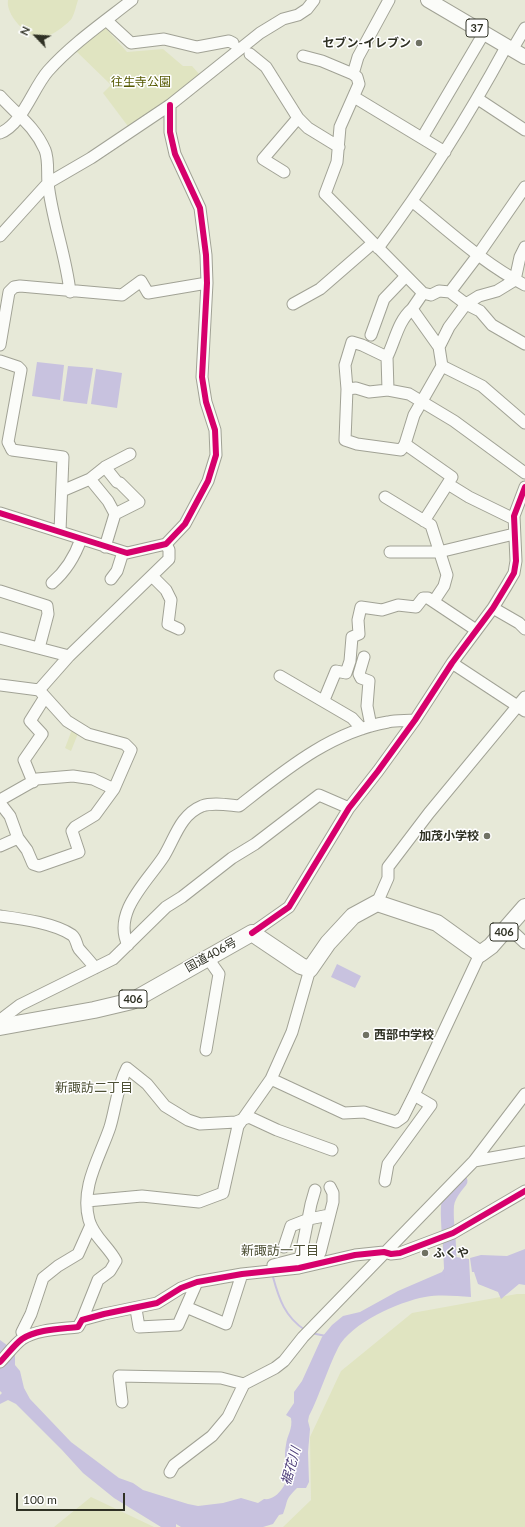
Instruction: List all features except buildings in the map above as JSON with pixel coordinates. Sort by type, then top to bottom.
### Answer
[{"type":"highway","name":"406","points":[[376,903],[437,924],[480,954],[491,946],[525,907]]},
{"type":"highway","points":[[252,933],[301,966],[310,969],[328,943],[349,920],[376,903]]},
{"type":"highway","name":"国道406号","points":[[0,1027],[94,1010],[132,1001],[252,933]]},
{"type":"main road","name":"37","points":[[428,0],[525,57]]},
{"type":"street","points":[[0,133],[7,131],[19,116],[47,72],[106,20],[132,0]]},
{"type":"street","points":[[0,236],[48,182],[91,158],[170,105],[260,33],[283,20],[298,15],[307,9],[314,0]]},
{"type":"street","points":[[353,74],[358,57],[389,0]]},
{"type":"street","points":[[106,20],[131,43],[164,39],[197,48],[229,41],[233,43]]},
{"type":"street","points":[[293,304],[320,289],[375,245],[413,202],[509,48],[525,28]]},
{"type":"street","points":[[422,138],[484,33]]},
{"type":"street","points":[[250,54],[266,67],[298,118],[308,128],[339,147]]},
{"type":"street","points":[[303,56],[322,60],[353,74],[357,77],[359,84],[340,127],[337,162],[326,194],[423,293],[431,295],[439,291],[450,292],[466,304],[480,311],[492,325],[525,344]]},
{"type":"street","points":[[0,96],[19,116],[26,120],[45,151],[48,182],[68,269],[70,292]]},
{"type":"street","points":[[354,97],[445,152]]},
{"type":"street","points":[[478,99],[525,130]]},
{"type":"street","points":[[0,513],[128,553],[166,544],[185,524],[208,481],[216,456],[215,430],[206,402],[202,377],[207,283],[200,208],[175,154],[170,132],[170,105]]},
{"type":"street","points":[[284,172],[263,159],[298,118]]},
{"type":"street","points":[[450,292],[478,255],[525,187]]},
{"type":"street","points":[[413,202],[478,255],[520,282]]},
{"type":"street","points":[[520,282],[520,257],[525,247]]},
{"type":"street","points":[[371,336],[384,299],[406,276]]},
{"type":"street","points":[[0,345],[4,300],[9,292],[20,286],[70,292],[72,290],[122,295],[141,281],[148,293],[207,283]]},
{"type":"street","points":[[439,347],[449,327],[466,304],[479,296],[520,282]]},
{"type":"street","points":[[388,390],[387,357],[396,337],[398,327],[407,314],[412,310],[423,293]]},
{"type":"street","points":[[387,357],[352,342],[345,365],[347,390],[345,440],[357,444],[402,450],[414,415],[442,366],[439,347],[412,310]]},
{"type":"street","points":[[0,361],[18,367],[21,370],[8,442],[12,450],[63,457],[60,531]]},
{"type":"street","points":[[442,366],[482,386],[525,423]]},
{"type":"street","points":[[347,390],[356,388],[369,392],[388,390],[409,394],[422,400],[454,421],[525,473]]},
{"type":"street","points":[[405,444],[452,477],[424,521]]},
{"type":"street","points":[[62,491],[90,479],[105,467],[130,454]]},
{"type":"street","points":[[105,467],[117,482],[120,482],[140,502],[115,514],[105,547]]},
{"type":"street","points":[[90,479],[115,514]]},
{"type":"street","points":[[448,484],[469,497],[514,519]]},
{"type":"street","points":[[252,933],[289,907],[349,808],[416,720],[452,663],[493,608],[514,573],[516,561],[514,519],[525,486]]},
{"type":"street","points":[[385,497],[432,525],[447,575],[444,586],[434,601]]},
{"type":"street","points":[[390,552],[439,552],[514,534]]},
{"type":"street","points":[[52,583],[60,576],[76,554],[81,539]]},
{"type":"street","points":[[33,782],[24,760],[42,734],[30,721],[42,694],[69,656],[169,559],[169,550],[166,544]]},
{"type":"street","points":[[111,579],[117,571],[123,552]]},
{"type":"street","points":[[152,576],[166,590],[171,600],[168,624],[173,628],[179,629]]},
{"type":"street","points":[[0,591],[48,606],[48,614],[39,648]]},
{"type":"street","points":[[324,700],[336,671],[346,673],[350,661],[352,637],[359,634],[358,620],[361,607],[382,610],[398,605],[416,607],[423,598],[434,601],[476,630]]},
{"type":"street","points":[[493,608],[519,623],[525,629]]},
{"type":"street","points":[[0,638],[69,656]]},
{"type":"street","points":[[364,657],[359,674],[361,678],[369,681],[367,727]]},
{"type":"street","points":[[452,663],[522,709]]},
{"type":"street","points":[[280,676],[324,700],[367,727]]},
{"type":"street","points":[[0,685],[42,694],[67,721],[88,734],[125,744],[130,750],[114,789],[95,815],[72,831],[79,852],[38,866],[33,864],[27,850],[18,838],[10,816],[0,803]]},
{"type":"street","points":[[376,903],[388,878],[388,867],[447,791],[522,709],[525,696]]},
{"type":"street","points":[[128,944],[124,937],[124,926],[132,901],[164,855],[180,823],[189,815],[202,806],[213,804],[239,806],[317,749],[367,727],[388,722],[416,720]]},
{"type":"street","points":[[0,800],[37,779],[72,776],[93,779],[114,789]]},
{"type":"street","points":[[0,1020],[20,1005],[113,959],[166,908],[232,858],[266,836],[319,795],[349,808]]},
{"type":"street","points":[[0,846],[18,838]]},
{"type":"street","points":[[0,916],[46,925],[72,935],[76,939],[78,948],[87,956],[95,968]]},
{"type":"street","points":[[508,927],[525,943]]},
{"type":"street","points":[[270,1079],[344,1113],[364,1112],[396,1122],[403,1117],[414,1095],[480,954]]},
{"type":"street","points":[[206,1050],[219,974],[207,958]]},
{"type":"street","points":[[87,1202],[142,1196],[199,1202],[223,1193],[238,1126],[246,1117],[270,1079],[292,1032],[310,969]]},
{"type":"street","points":[[0,1362],[23,1338],[40,1332],[78,1327],[98,1280],[110,1271],[116,1261],[91,1225],[87,1202],[89,1182],[110,1126],[121,1080],[127,1068],[148,1084],[165,1106],[188,1120],[200,1124],[236,1122],[246,1117],[332,1150]]},
{"type":"street","points":[[170,1472],[174,1465],[216,1431],[228,1417],[244,1384],[275,1368],[284,1361],[303,1337],[474,1161],[525,1094]]},
{"type":"street","points":[[384,1181],[388,1164],[432,1105],[414,1095]]},
{"type":"street","points":[[474,1161],[525,1152]]},
{"type":"street","points":[[259,1272],[267,1266],[320,1253],[333,1202],[333,1193],[330,1187]]},
{"type":"street","points":[[300,1259],[315,1190]]},
{"type":"street","points":[[82,1320],[104,1314],[136,1309],[157,1303],[181,1288],[226,1274],[242,1274],[299,1268],[355,1255],[384,1252],[391,1254],[400,1253],[453,1233],[525,1191]]},
{"type":"street","points":[[284,1247],[291,1226],[309,1219],[329,1216]]},
{"type":"street","points":[[23,1338],[22,1332],[31,1314],[43,1278],[58,1266],[78,1254],[91,1225]]},
{"type":"street","points":[[186,1307],[226,1324],[242,1274]]},
{"type":"street","points":[[136,1309],[139,1327],[178,1326],[197,1282]]},
{"type":"street","points":[[122,1402],[119,1376],[221,1378],[244,1384]]},
{"type":"green space","points":[[8,0],[78,0],[72,18],[54,33],[42,37],[35,36],[28,32],[15,21],[8,6]]},
{"type":"green space","name":"往生寺公園","points":[[102,24],[127,52],[163,49],[183,66],[192,66],[200,75],[130,129],[103,93],[111,85],[76,51]]},
{"type":"green space","points":[[73,727],[79,731],[71,751],[65,748]]},
{"type":"green space","points":[[517,1294],[525,1294],[525,1527],[283,1527],[311,1500],[310,1437],[341,1371],[412,1313]]},
{"type":"green space","points":[[91,1497],[154,1527],[54,1527]]},
{"type":"water","points":[[37,362],[64,365],[60,400],[32,396]]},
{"type":"water","points":[[68,366],[93,368],[87,404],[63,401]]},
{"type":"water","points":[[96,369],[122,373],[117,408],[91,404]]},
{"type":"water","points":[[337,964],[361,976],[355,988],[331,977]]},
{"type":"water","points":[[525,1249],[525,1285],[519,1284],[501,1299],[498,1292],[478,1284],[474,1272],[472,1272],[470,1258],[481,1255],[507,1256]]},
{"type":"water","name":"裾花川","points":[[456,1257],[469,1259],[471,1297],[431,1296],[414,1300],[376,1315],[353,1330],[344,1339],[330,1365],[309,1416],[309,1482],[306,1488],[297,1488],[290,1495],[283,1514],[279,1515],[273,1524],[263,1527],[181,1527],[176,1524],[176,1527],[161,1527],[114,1498],[83,1473],[16,1404],[8,1400],[0,1404],[0,1395],[2,1393],[0,1391],[0,1340],[15,1351],[15,1365],[20,1371],[24,1388],[30,1399],[71,1442],[119,1478],[133,1483],[143,1490],[198,1506],[223,1503],[241,1498],[258,1503],[278,1494],[287,1479],[289,1467],[285,1460],[285,1452],[291,1429],[291,1418],[286,1415],[294,1403],[294,1392],[302,1381],[322,1337],[332,1325],[343,1316],[360,1312],[398,1291],[442,1272],[449,1261]]},
{"type":"waterway","points":[[448,1230],[447,1209],[449,1199],[461,1181]]},
{"type":"waterway","points":[[449,1237],[451,1278]]},
{"type":"waterway","points":[[273,1277],[280,1300],[284,1307],[292,1319],[305,1330]]},
{"type":"waterway","points":[[311,1333],[326,1336]]},
{"type":"cycle path","points":[[0,513],[127,553],[166,544],[185,524],[208,481],[216,455],[215,430],[206,402],[202,377],[207,283],[206,255],[200,208],[175,154],[170,132],[170,105]]},
{"type":"cycle path","points":[[252,933],[289,907],[349,808],[415,720],[452,663],[493,608],[514,573],[516,561],[514,516],[525,487]]},
{"type":"cycle path","points":[[0,1362],[19,1341],[35,1333],[78,1327],[82,1320],[157,1303],[181,1288],[197,1282],[242,1274],[299,1268],[355,1255],[384,1252],[391,1254],[400,1253],[453,1233],[525,1191]]},
{"type":"place","name":"セブン-イレブン","points":[[419,43]]},
{"type":"place","name":"加茂小学校","points":[[487,836]]},
{"type":"place","name":"西部中学校","points":[[366,1035]]},
{"type":"place","name":"ふくや","points":[[425,1253]]},
{"type":"district","name":"新諏訪二丁目","points":[[94,1088]]},
{"type":"district","name":"新諏訪一丁目","points":[[280,1251]]}]
